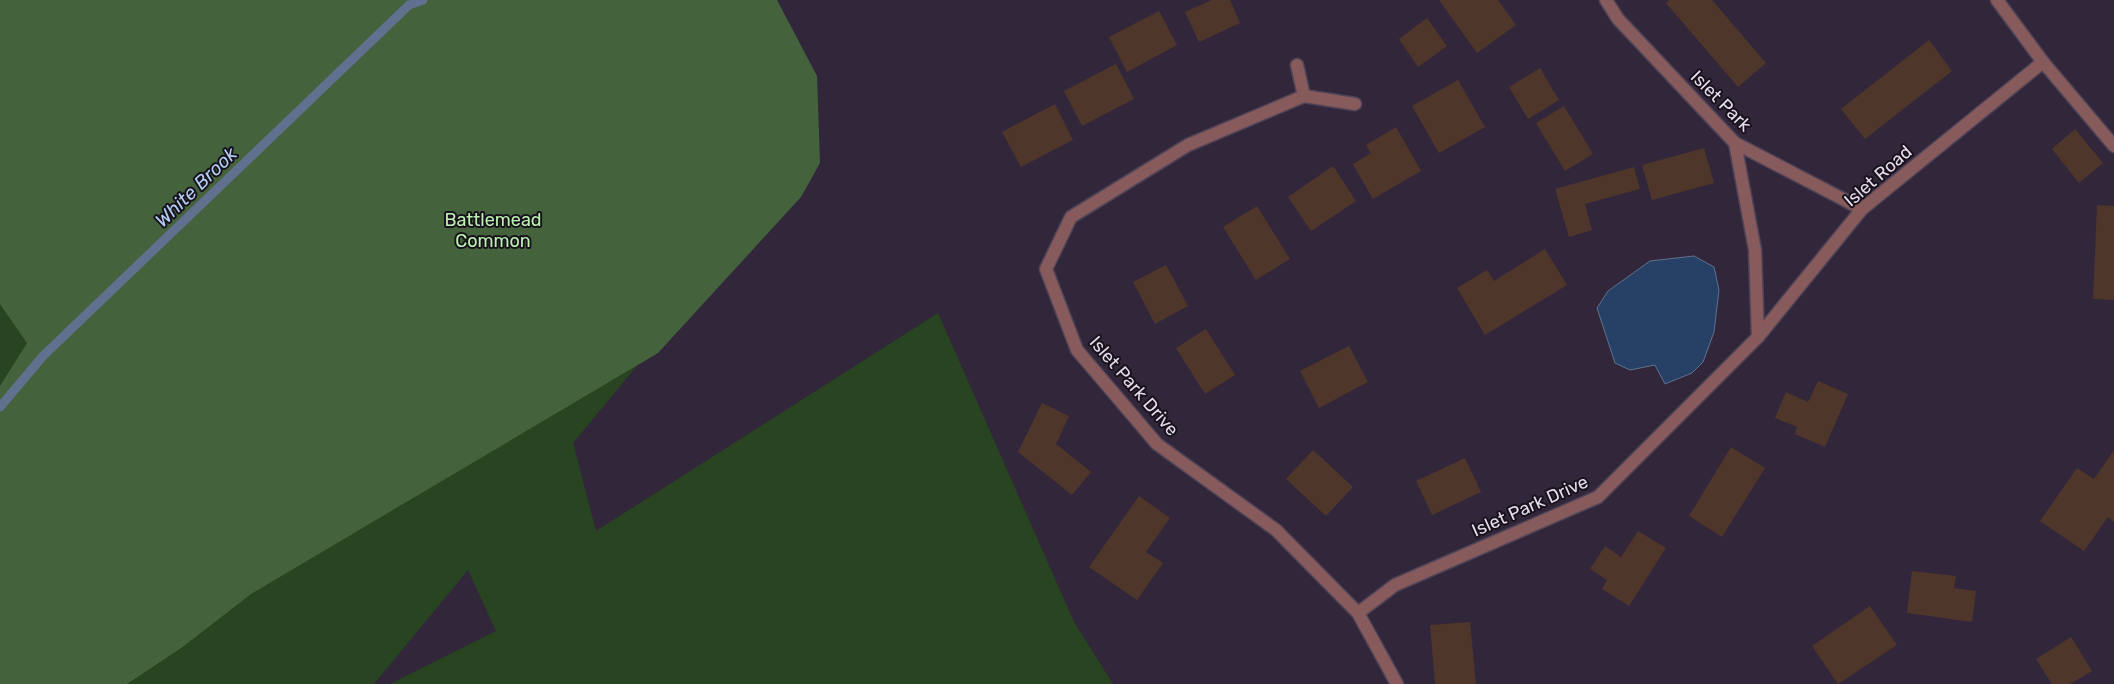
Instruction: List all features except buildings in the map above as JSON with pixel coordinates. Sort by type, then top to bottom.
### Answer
[{"type":"street","name":"Islet Park","points":[[1606,0],[1618,18],[1735,143],[1862,209]]},
{"type":"street","points":[[1998,0],[2043,62],[2114,146]]},
{"type":"street","name":"Islet Road","points":[[1758,337],[1862,209],[2043,62]]},
{"type":"street","points":[[1297,65],[1304,96],[1355,104]]},
{"type":"street","name":"Islet Park Drive","points":[[1304,96],[1188,145],[1071,217],[1046,269],[1077,350],[1157,444],[1276,530],[1358,613],[1397,684]]},
{"type":"street","points":[[1735,143],[1755,250],[1758,337]]},
{"type":"street","name":"Islet Park Drive","points":[[1358,613],[1395,584],[1598,497],[1758,337]]},
{"type":"green space","points":[[0,0],[786,186],[573,443],[596,531],[938,313],[1074,622],[1113,684],[390,684],[496,631],[468,570],[374,684],[0,684]]},
{"type":"green space","name":"Battlemead Common","points":[[0,0],[777,0],[817,76],[820,163],[801,197],[658,353],[251,594],[184,646],[127,684],[0,684],[0,386],[27,343],[0,304]]},
{"type":"water","points":[[1694,256],[1714,267],[1719,290],[1714,332],[1703,362],[1692,373],[1665,384],[1655,365],[1630,370],[1615,363],[1597,308],[1608,291],[1650,261]]},
{"type":"waterway","name":"White Brook","points":[[0,407],[43,356],[409,5],[423,0]]}]
